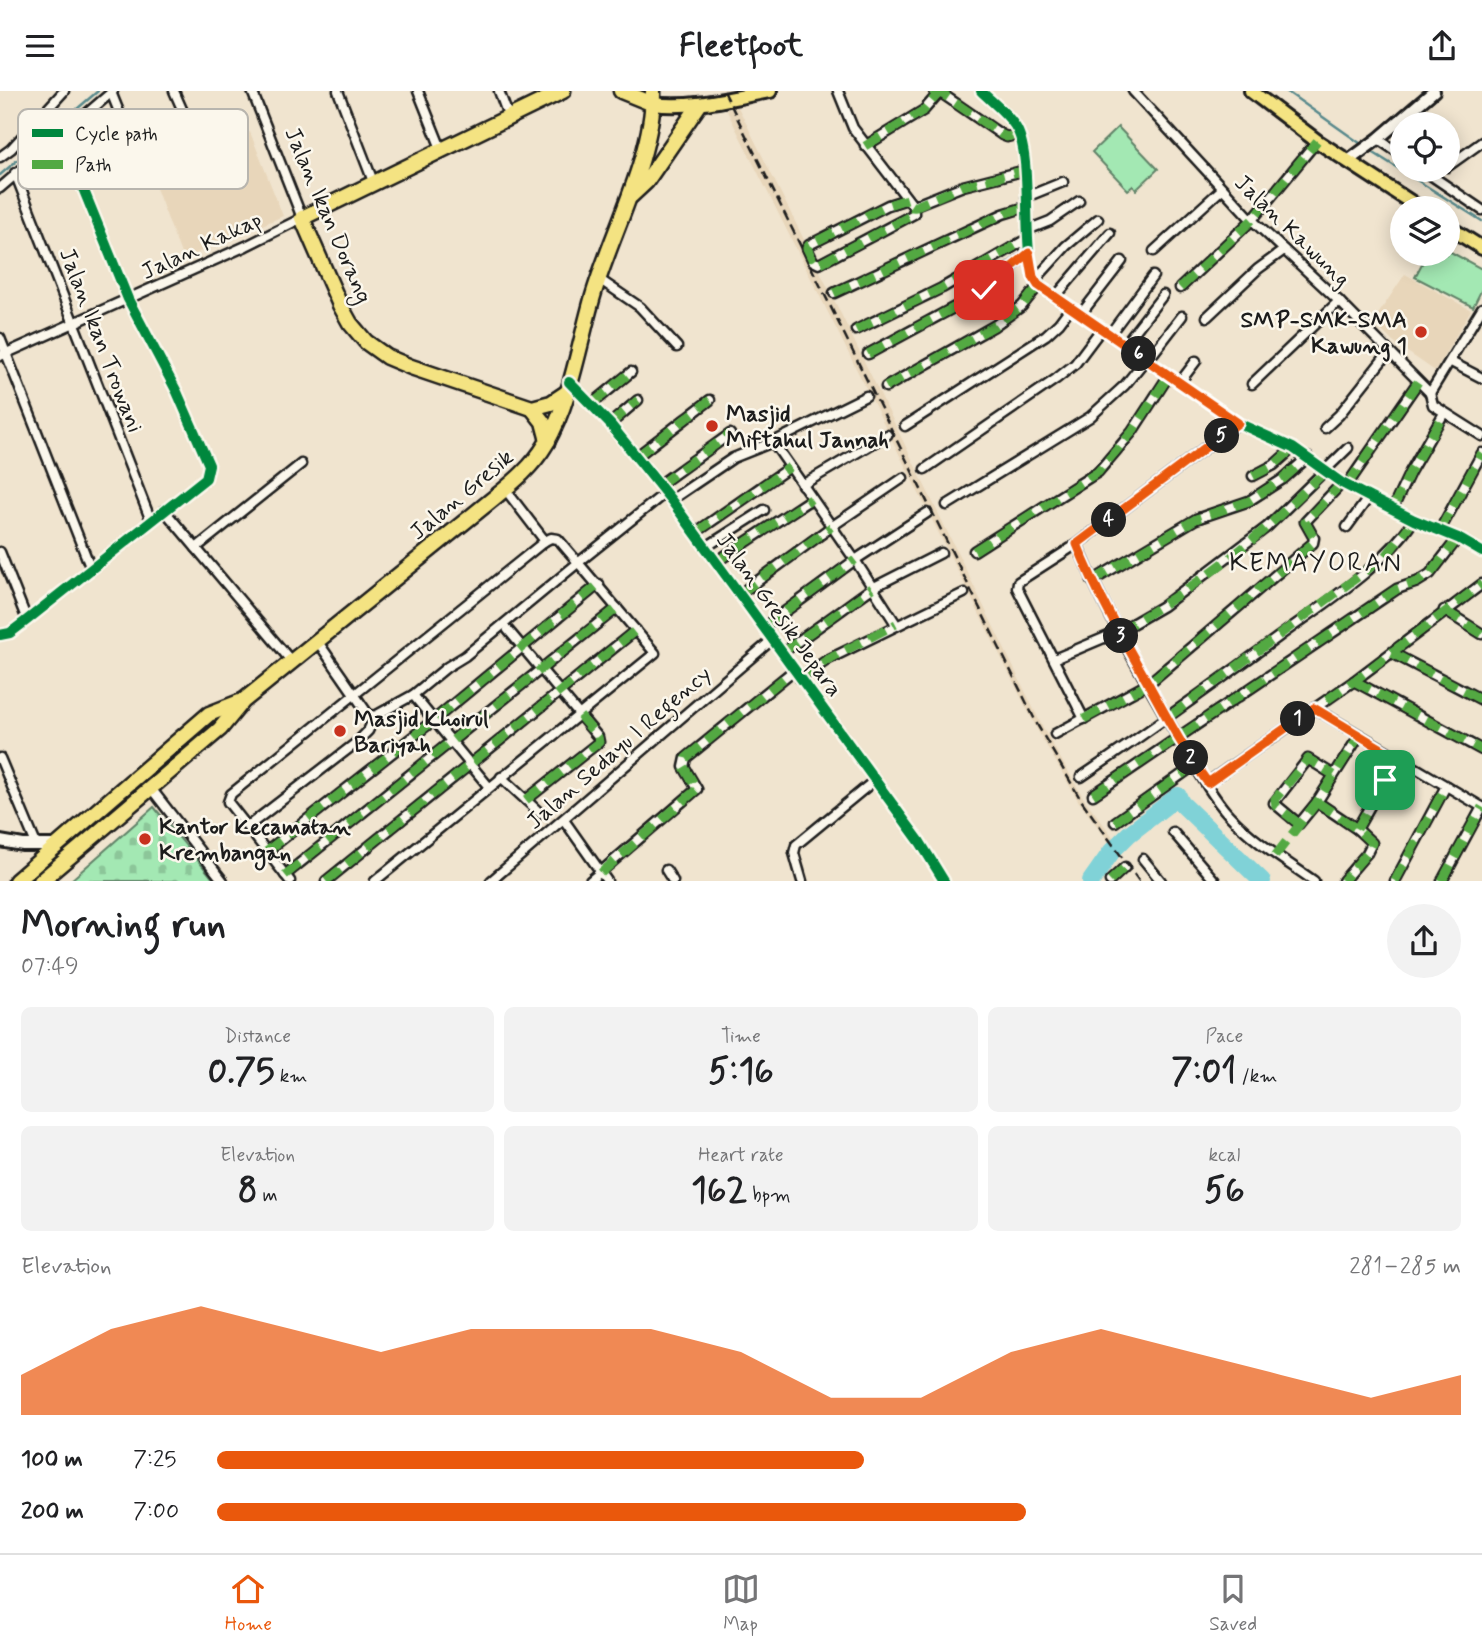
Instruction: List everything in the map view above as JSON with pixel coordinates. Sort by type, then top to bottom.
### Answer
[{"type":"highway","points":[[302,218],[564,91]]},
{"type":"highway","points":[[621,91],[653,97]]},
{"type":"highway","name":"Jalan Gresik","points":[[41,881],[219,729],[243,701],[530,466],[548,441],[568,388],[599,279],[629,198],[643,150],[653,97]]},
{"type":"highway","points":[[629,198],[646,182],[699,105]]},
{"type":"highway","name":"Jalan Ikan Dorang","points":[[302,218],[340,305],[350,323],[366,342],[387,357],[411,367],[532,408]]},
{"type":"highway","points":[[548,441],[543,422],[532,408],[551,403],[568,388]]},
{"type":"highway","name":"Jalan Gresik","points":[[16,881],[209,714],[243,701]]},
{"type":"main road","points":[[653,97],[673,106],[699,105],[770,91]]},
{"type":"main road","points":[[1251,91],[1317,141],[1402,196]]},
{"type":"main road","points":[[1460,234],[1482,248]]},
{"type":"street","points":[[47,109],[64,91]]},
{"type":"street","points":[[174,91],[182,109]]},
{"type":"street","name":"Jalan Ikan Dorang","points":[[251,91],[302,218]]},
{"type":"street","points":[[338,91],[374,184]]},
{"type":"street","points":[[418,91],[442,151]]},
{"type":"street","points":[[499,91],[509,118]]},
{"type":"street","points":[[838,91],[853,128],[911,204],[914,214],[819,264],[813,261],[807,248],[888,205],[911,204],[963,186],[1026,170]]},
{"type":"street","points":[[981,91],[1016,125],[1019,134],[1026,170],[1029,253],[1037,283],[1238,423],[1293,448],[1345,484],[1414,520],[1458,537],[1482,552]]},
{"type":"street","name":"Jalan Kawung","points":[[1133,91],[1252,220],[1430,393],[1433,405],[1444,413]]},
{"type":"street","points":[[1348,161],[1371,145],[1434,91]]},
{"type":"street","points":[[91,109],[112,92],[119,109]]},
{"type":"street","points":[[865,146],[924,110],[936,93],[941,93],[1002,135],[1007,137],[1019,134]]},
{"type":"street","points":[[0,157],[18,140]]},
{"type":"street","points":[[1180,288],[1252,220],[1317,141]]},
{"type":"street","points":[[1460,158],[1482,142]]},
{"type":"street","points":[[1371,145],[1390,151]]},
{"type":"street","points":[[0,188],[18,170]]},
{"type":"street","name":"Jalan Ikan Trowani","points":[[15,173],[18,180]]},
{"type":"street","points":[[1026,197],[1063,182]]},
{"type":"street","points":[[1441,182],[1482,211]]},
{"type":"street","points":[[1154,251],[1222,188]]},
{"type":"street","name":"Jalan Ikan Trowani","points":[[21,189],[151,521]]},
{"type":"street","points":[[0,635],[10,633],[206,478],[209,465],[177,391],[128,299],[83,189]]},
{"type":"street","points":[[856,330],[943,288],[1079,201]]},
{"type":"street","points":[[834,293],[991,219],[1026,207]]},
{"type":"street","name":"Jalan Kakap","points":[[3,355],[302,218]]},
{"type":"street","points":[[886,387],[993,326],[1022,306],[1066,246],[1098,219]]},
{"type":"street","points":[[1056,296],[1110,233]]},
{"type":"street","points":[[1207,317],[1258,269],[1283,250]]},
{"type":"street","points":[[868,354],[978,295],[1029,253]]},
{"type":"street","points":[[1081,314],[1122,261]]},
{"type":"street","points":[[925,469],[1056,379],[1075,363],[1153,276]]},
{"type":"street","points":[[599,279],[640,307],[677,347]]},
{"type":"street","points":[[1125,344],[1163,295]]},
{"type":"street","points":[[1252,384],[1339,302]]},
{"type":"street","points":[[905,426],[1046,335],[1071,307]]},
{"type":"street","points":[[1430,393],[1482,308]]},
{"type":"street","points":[[947,505],[1090,417],[1125,385],[1182,316]]},
{"type":"street","points":[[0,338],[3,355],[91,569]]},
{"type":"street","points":[[1325,428],[1339,415],[1388,353]]},
{"type":"street","points":[[1180,382],[1196,361]]},
{"type":"street","points":[[1451,362],[1482,378]]},
{"type":"street","points":[[592,404],[631,372]]},
{"type":"street","points":[[974,551],[1098,472],[1132,432],[1169,375]]},
{"type":"street","points":[[1055,734],[1148,684],[1313,543],[1314,538],[1305,522],[1345,484],[1418,382]]},
{"type":"street","name":"Jalan Gresik Jepara","points":[[568,388],[592,404],[659,485],[920,842],[944,881]]},
{"type":"street","points":[[247,827],[356,743],[368,731],[375,716],[413,695],[447,667],[466,656],[579,562],[668,497],[733,458],[773,442],[866,396]]},
{"type":"street","points":[[610,424],[638,400]]},
{"type":"street","points":[[636,457],[710,400]]},
{"type":"street","points":[[1393,508],[1444,413],[1482,436]]},
{"type":"street","points":[[1084,719],[1017,588],[1018,582],[1077,544],[1238,423]]},
{"type":"street","points":[[659,485],[730,434]]},
{"type":"street","points":[[802,485],[887,435]]},
{"type":"street","points":[[773,442],[896,624]]},
{"type":"street","points":[[1253,476],[1274,465],[1293,448]]},
{"type":"street","points":[[1054,659],[1118,632],[1163,606],[1267,527],[1348,449]]},
{"type":"street","points":[[1440,530],[1482,453]]},
{"type":"street","points":[[1092,581],[1196,519],[1249,501],[1289,476],[1308,457]]},
{"type":"street","points":[[196,548],[301,464]]},
{"type":"street","points":[[695,533],[790,467]]},
{"type":"street","points":[[740,594],[903,478]]},
{"type":"street","points":[[505,489],[545,541]]},
{"type":"street","points":[[1348,527],[1370,497]]},
{"type":"street","points":[[716,562],[811,499]]},
{"type":"street","points":[[164,510],[292,662]]},
{"type":"street","points":[[706,547],[764,510]]},
{"type":"street","points":[[764,627],[855,560],[927,513]]},
{"type":"street","points":[[1082,777],[1167,718],[1386,556],[1414,520]]},
{"type":"street","points":[[1093,795],[1398,589],[1417,583],[1430,574],[1458,537]]},
{"type":"street","points":[[375,881],[655,653],[599,584],[558,539],[545,541],[231,794],[228,802],[288,878],[451,741],[617,607]]},
{"type":"street","points":[[1077,544],[1118,632],[1179,739],[1226,812],[1275,856],[1314,881]]},
{"type":"street","points":[[0,552],[27,620]]},
{"type":"street","points":[[782,653],[872,588],[941,553]]},
{"type":"street","points":[[266,852],[434,720],[599,584]]},
{"type":"street","points":[[1208,783],[1354,681],[1444,610],[1482,584]]},
{"type":"street","points":[[800,679],[827,660],[964,593]]},
{"type":"street","points":[[1444,610],[1482,633]]},
{"type":"street","points":[[508,630],[561,691],[598,737],[599,742],[526,800]]},
{"type":"street","points":[[326,881],[636,630]]},
{"type":"street","name":"Jalan Sedayu I Regency","points":[[491,881],[772,640]]},
{"type":"street","points":[[318,642],[353,696],[368,714],[375,716]]},
{"type":"street","points":[[1392,653],[1482,700]]},
{"type":"street","points":[[590,881],[697,789],[684,767],[686,758],[794,670]]},
{"type":"street","points":[[1354,681],[1482,750]]},
{"type":"street","points":[[413,695],[489,787]]},
{"type":"street","points":[[1314,708],[1482,807],[1442,881]]},
{"type":"street","points":[[1334,775],[1308,759],[1275,799],[1276,806],[1299,824],[1317,802],[1359,736]]},
{"type":"street","points":[[0,758],[36,844]]},
{"type":"street","points":[[1357,829],[1397,758]]},
{"type":"street","points":[[1115,823],[1195,765]]},
{"type":"street","points":[[501,777],[540,813]]},
{"type":"street","points":[[802,881],[794,853],[796,845],[875,780]]},
{"type":"street","points":[[1395,881],[1446,786]]},
{"type":"street","points":[[149,787],[223,881]]},
{"type":"street","points":[[1317,802],[1357,829],[1369,839],[1372,846],[1343,881]]},
{"type":"street","points":[[564,820],[607,881]]},
{"type":"street","points":[[1173,832],[1215,881]]},
{"type":"street","points":[[0,841],[23,845],[57,845]]},
{"type":"street","points":[[23,845],[29,870]]},
{"type":"street","points":[[1143,859],[1161,881]]},
{"type":"street","points":[[1110,881],[1125,867]]},
{"type":"street","points":[[666,870],[673,881]]},
{"type":"shaded area","points":[[738,107],[1044,730],[1083,797],[1119,845],[1115,850],[1079,802],[1038,731],[726,109]]},
{"type":"shaded area","points":[[250,132],[283,216],[183,259],[156,189],[248,189]]},
{"type":"shaded area","name":"SMP-SMK-SMA Kawung 1","points":[[1405,274],[1471,310],[1435,371],[1393,342],[1373,322]]},
{"type":"green space","points":[[1118,127],[1158,169],[1136,190],[1133,186],[1128,190],[1092,152]]},
{"type":"green space","points":[[1460,257],[1482,269],[1482,289],[1473,307],[1415,277],[1421,266],[1460,266]]},
{"type":"green space","points":[[154,807],[215,881],[70,881]]},
{"type":"waterway","points":[[77,109],[98,91]]},
{"type":"waterway","points":[[1286,91],[1364,146]]},
{"type":"waterway","points":[[1369,150],[1482,221]]},
{"type":"waterway","points":[[0,175],[18,160]]},
{"type":"waterway","points":[[1091,881],[1112,851],[1129,834],[1178,796],[1181,803],[1262,881]]},
{"type":"railway","points":[[724,91],[1038,726],[1081,800],[1139,881]]},
{"type":"marked path","points":[[934,91],[937,95],[941,93],[1002,135],[1007,137],[1019,134]]},
{"type":"marked path","points":[[865,146],[924,110],[937,95]]},
{"type":"marked path","points":[[1180,288],[1252,220],[1317,141]]},
{"type":"marked path","points":[[911,205],[914,207],[963,186],[1026,170]]},
{"type":"marked path","points":[[907,199],[888,205],[809,245],[807,248],[813,261],[819,264],[914,214],[914,207]]},
{"type":"marked path","points":[[834,293],[1003,214],[1026,207]]},
{"type":"marked path","points":[[856,330],[942,288],[1027,239]]},
{"type":"marked path","points":[[868,354],[977,295],[1029,253]]},
{"type":"marked path","points":[[886,387],[994,326],[1022,306],[1039,285]]},
{"type":"marked path","points":[[592,404],[631,372]]},
{"type":"marked path","points":[[974,551],[1098,472],[1132,432],[1169,375]]},
{"type":"marked path","points":[[1347,485],[1418,382]]},
{"type":"marked path","points":[[610,424],[638,400]]},
{"type":"marked path","points":[[636,457],[710,400]]},
{"type":"marked path","points":[[1393,508],[1442,417]]},
{"type":"marked path","points":[[659,485],[730,434]]},
{"type":"marked path","points":[[1253,476],[1274,465],[1293,448]]},
{"type":"marked path","points":[[1440,530],[1482,453]]},
{"type":"marked path","points":[[1092,581],[1196,519],[1249,501],[1283,479],[1308,457]]},
{"type":"marked path","points":[[695,533],[790,467]]},
{"type":"marked path","points":[[1118,632],[1215,569],[1268,526],[1327,470]]},
{"type":"marked path","points":[[1084,719],[1148,684],[1313,543],[1314,538],[1305,522],[1342,483]]},
{"type":"marked path","points":[[716,562],[811,499]]},
{"type":"marked path","points":[[1414,520],[1386,556],[1167,718],[1207,783],[1354,681],[1482,584]]},
{"type":"marked path","points":[[740,594],[831,527]]},
{"type":"marked path","points":[[1093,795],[1397,589],[1430,574],[1458,538]]},
{"type":"marked path","points":[[764,627],[855,560]]},
{"type":"marked path","points":[[266,852],[434,720],[599,584]]},
{"type":"marked path","points":[[782,653],[872,588]]},
{"type":"marked path","points":[[285,875],[617,608]]},
{"type":"marked path","points":[[1444,610],[1482,634]]},
{"type":"marked path","points":[[800,679],[827,660],[896,624]]},
{"type":"marked path","points":[[326,881],[636,630]]},
{"type":"marked path","points":[[1392,653],[1482,700]]},
{"type":"marked path","points":[[601,873],[697,789],[684,767],[686,758],[794,670]]},
{"type":"marked path","points":[[1354,681],[1482,750]]},
{"type":"marked path","points":[[526,800],[599,742],[598,737],[578,714]]},
{"type":"marked path","points":[[1275,856],[1317,802],[1359,736]]},
{"type":"marked path","points":[[1357,829],[1397,758]]},
{"type":"marked path","points":[[1299,824],[1276,806],[1275,799],[1308,759],[1334,775]]},
{"type":"marked path","points":[[1115,822],[1195,765]]},
{"type":"marked path","points":[[1395,881],[1446,786]]},
{"type":"marked path","points":[[1317,802],[1357,829],[1372,843],[1343,881]]},
{"type":"marked path","points":[[1442,881],[1482,807]]},
{"type":"marked path","points":[[1110,881],[1125,867]]},
{"type":"cycle path","points":[[981,91],[1008,117],[1020,137],[1026,170],[1028,245],[1034,276],[1039,285],[1238,423],[1293,448],[1342,483],[1482,552]]},
{"type":"cycle path","points":[[0,635],[10,633],[206,478],[209,465],[177,392],[128,299],[83,189]]},
{"type":"cycle path","points":[[569,382],[610,424],[671,500],[920,842],[944,881]]},
{"type":"place","name":"SMP-SMK-SMA Kawung 1","points":[[1421,332]]},
{"type":"place","name":"Masjid Miftahul Jannah","points":[[712,426]]},
{"type":"place","name":"Masjid Khoirul Bariyah","points":[[340,731]]},
{"type":"place","name":"Kantor Kecamatan Krembangan","points":[[145,839]]},
{"type":"district","name":"KEMAYORAN","points":[[1316,562]]},
{"type":"route","points":[[984,290],[1029,253],[1033,277],[1038,285],[1238,423],[1077,544],[1118,632],[1179,739],[1208,783],[1314,708],[1397,758],[1385,780]]}]
